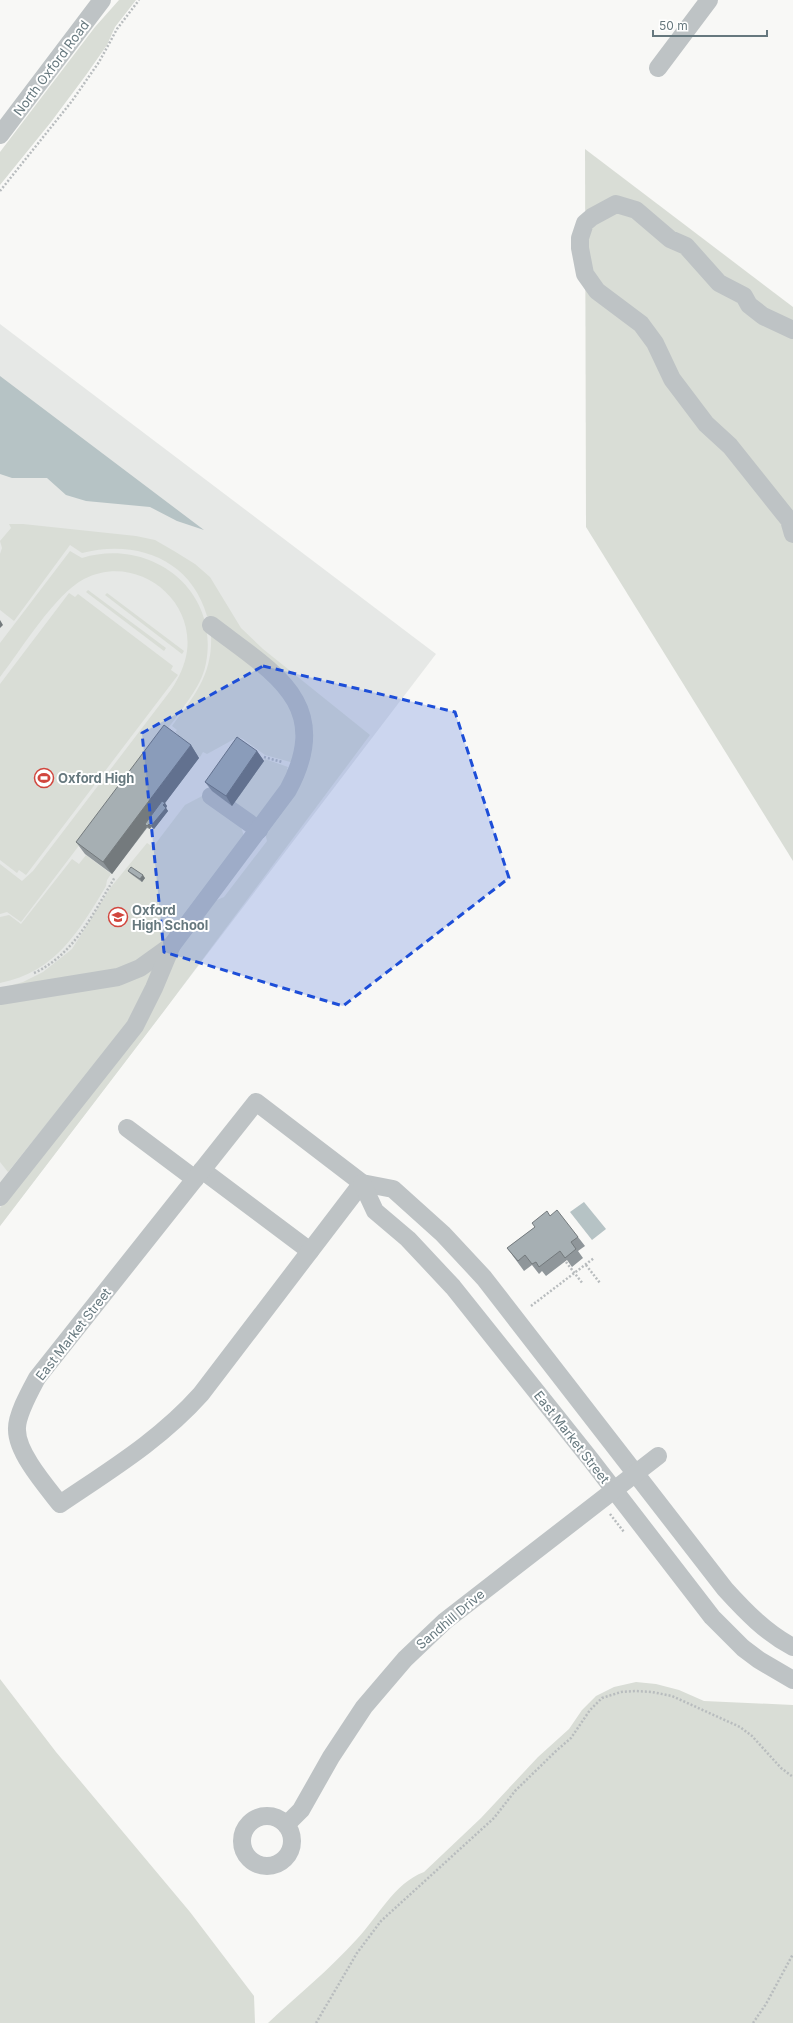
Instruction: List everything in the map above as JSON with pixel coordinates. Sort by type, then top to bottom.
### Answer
[{"type":"street","name":"North Oxford Road","points":[[0,135],[102,0]]},
{"type":"street","points":[[658,68],[709,0]]},
{"type":"street","points":[[793,330],[763,316],[749,305],[744,296],[719,283],[686,246],[670,239],[636,210],[616,204],[592,217],[585,223],[580,243],[585,274],[597,291],[641,324],[655,343],[672,379],[706,424],[730,446],[789,520],[793,534]]},
{"type":"street","points":[[0,1197],[135,1026],[154,988],[172,946],[288,790],[299,770],[305,747],[304,718],[293,694],[276,675],[211,625]]},
{"type":"street","points":[[211,796],[259,830]]},
{"type":"street","points":[[0,996],[118,977],[140,968],[172,946]]},
{"type":"street","name":"East Market Street","points":[[362,1183],[201,1394],[182,1415],[161,1434],[60,1504],[24,1455],[17,1430],[24,1403],[37,1378],[256,1102],[362,1183],[393,1189],[416,1208],[466,1258],[530,1338],[634,1474],[742,1609],[760,1625],[793,1647]]},
{"type":"street","points":[[127,1128],[198,1174],[310,1251]]},
{"type":"street","name":"East Market Street","points":[[362,1183],[375,1212],[408,1239],[432,1263],[508,1355],[726,1633],[759,1660],[793,1680]]},
{"type":"street","points":[[508,1355],[530,1338]]},
{"type":"street","name":"Sandhill Drive","points":[[286,1825],[301,1810],[330,1757],[364,1706],[405,1658],[445,1621],[658,1456]]},
{"type":"path","points":[[0,191],[72,101],[99,62],[117,29],[139,0]]},
{"type":"path","points":[[32,974],[44,969],[68,950],[115,877]]},
{"type":"path","points":[[531,1306],[575,1274],[594,1258]]},
{"type":"path","points":[[566,1262],[583,1284]]},
{"type":"path","points":[[586,1265],[600,1283]]},
{"type":"path","points":[[316,2023],[357,1953],[380,1921],[494,1818],[515,1791],[571,1738],[590,1710],[602,1698],[630,1691],[652,1692],[672,1696],[740,1727],[752,1736],[781,1768],[793,1777]]},
{"type":"path","points":[[753,2023],[766,2004],[793,1954]]},
{"type":"highlighted area","points":[[263,666],[455,712],[509,878],[343,1006],[164,952],[142,733]]},
{"type":"shaded area","points":[[119,0],[136,0],[115,27],[107,45],[86,75],[51,122],[0,185],[0,152],[95,27]]},
{"type":"shaded area","points":[[585,149],[793,307],[793,861],[586,527]]},
{"type":"shaded area","name":"Oxford High School","points":[[0,324],[436,654],[0,1226]]},
{"type":"shaded area","points":[[0,376],[204,530],[177,521],[150,507],[86,501],[66,495],[47,478],[12,478],[0,474]]},
{"type":"shaded area","points":[[9,524],[23,524],[136,536],[155,540],[174,551],[195,564],[210,577],[241,628],[263,649],[370,735],[164,1011],[0,1226],[0,1208],[60,1131],[161,987],[190,930],[212,902],[224,897],[267,841],[267,829],[309,752],[274,667],[207,616],[199,596],[188,580],[175,567],[159,558],[141,552],[122,549],[102,549],[82,553],[70,545],[14,621],[0,610],[0,554],[2,548],[0,541],[11,528]]},
{"type":"shaded area","points":[[70,551],[82,558],[107,553],[132,555],[155,562],[175,575],[191,592],[202,612],[207,636],[206,663],[202,676],[193,694],[181,711],[21,922],[7,912],[0,914],[0,864],[22,881],[33,871],[171,690],[177,681],[185,661],[187,651],[187,631],[181,613],[171,597],[157,585],[140,576],[122,572],[103,572],[84,579],[73,586],[50,609],[0,677],[0,643]]},
{"type":"shaded area","points":[[88,590],[166,648],[164,651],[86,592]]},
{"type":"shaded area","name":"Oxford High","points":[[69,593],[75,597],[78,594],[173,666],[171,670],[178,675],[26,875],[19,870],[17,873],[0,860],[0,684]]},
{"type":"shaded area","points":[[107,593],[184,651],[182,654],[105,595]]},
{"type":"shaded area","points":[[211,634],[275,680],[297,719],[294,763],[265,755],[238,737],[207,754],[203,752],[200,757],[175,738],[178,734],[175,732],[177,730],[172,726],[195,694],[206,673],[211,648]]},
{"type":"shaded area","points":[[265,759],[288,767],[287,769],[290,771],[266,813],[255,818],[232,806]]},
{"type":"shaded area","points":[[204,795],[224,809],[236,820],[243,833],[244,841],[175,931],[132,967],[5,987],[23,982],[43,972],[72,949],[111,887],[147,843],[153,847],[185,805]]},
{"type":"shaded area","points":[[86,855],[111,874],[107,880],[106,886],[86,919],[64,947],[51,959],[36,970],[20,978],[0,983],[0,917],[9,915],[21,924],[72,859],[79,864]]},
{"type":"shaded area","points":[[157,962],[130,1020],[8,1172],[0,1162],[0,1001]]},
{"type":"shaded area","points":[[584,1202],[606,1229],[592,1240],[570,1212]]},
{"type":"shaded area","points":[[0,1679],[56,1752],[190,1912],[254,1996],[255,2023],[0,2023]]},
{"type":"shaded area","points":[[636,1682],[656,1684],[679,1690],[704,1701],[793,1705],[793,2023],[268,2023],[347,1950],[395,1892],[413,1877],[424,1872],[481,1818],[538,1757],[569,1729],[582,1710],[596,1696],[614,1687]]},
{"type":"building","points":[[164,725],[191,745],[103,862],[76,842]]},
{"type":"building","points":[[237,737],[257,751],[226,796],[205,782]]},
{"type":"building","points":[[162,801],[165,803],[163,805],[166,808],[151,826],[149,824],[147,826],[145,824]]},
{"type":"building","points":[[131,867],[143,875],[140,879],[128,871]]},
{"type":"building","points":[[557,1210],[578,1237],[571,1242],[576,1249],[565,1258],[560,1251],[539,1267],[536,1262],[532,1264],[525,1255],[518,1261],[507,1248],[535,1227],[532,1223],[547,1211],[550,1216]]},
{"type":"place","name":"Oxford High","points":[[44,778]]},
{"type":"place","name":"Oxford High School","points":[[118,917]]}]
